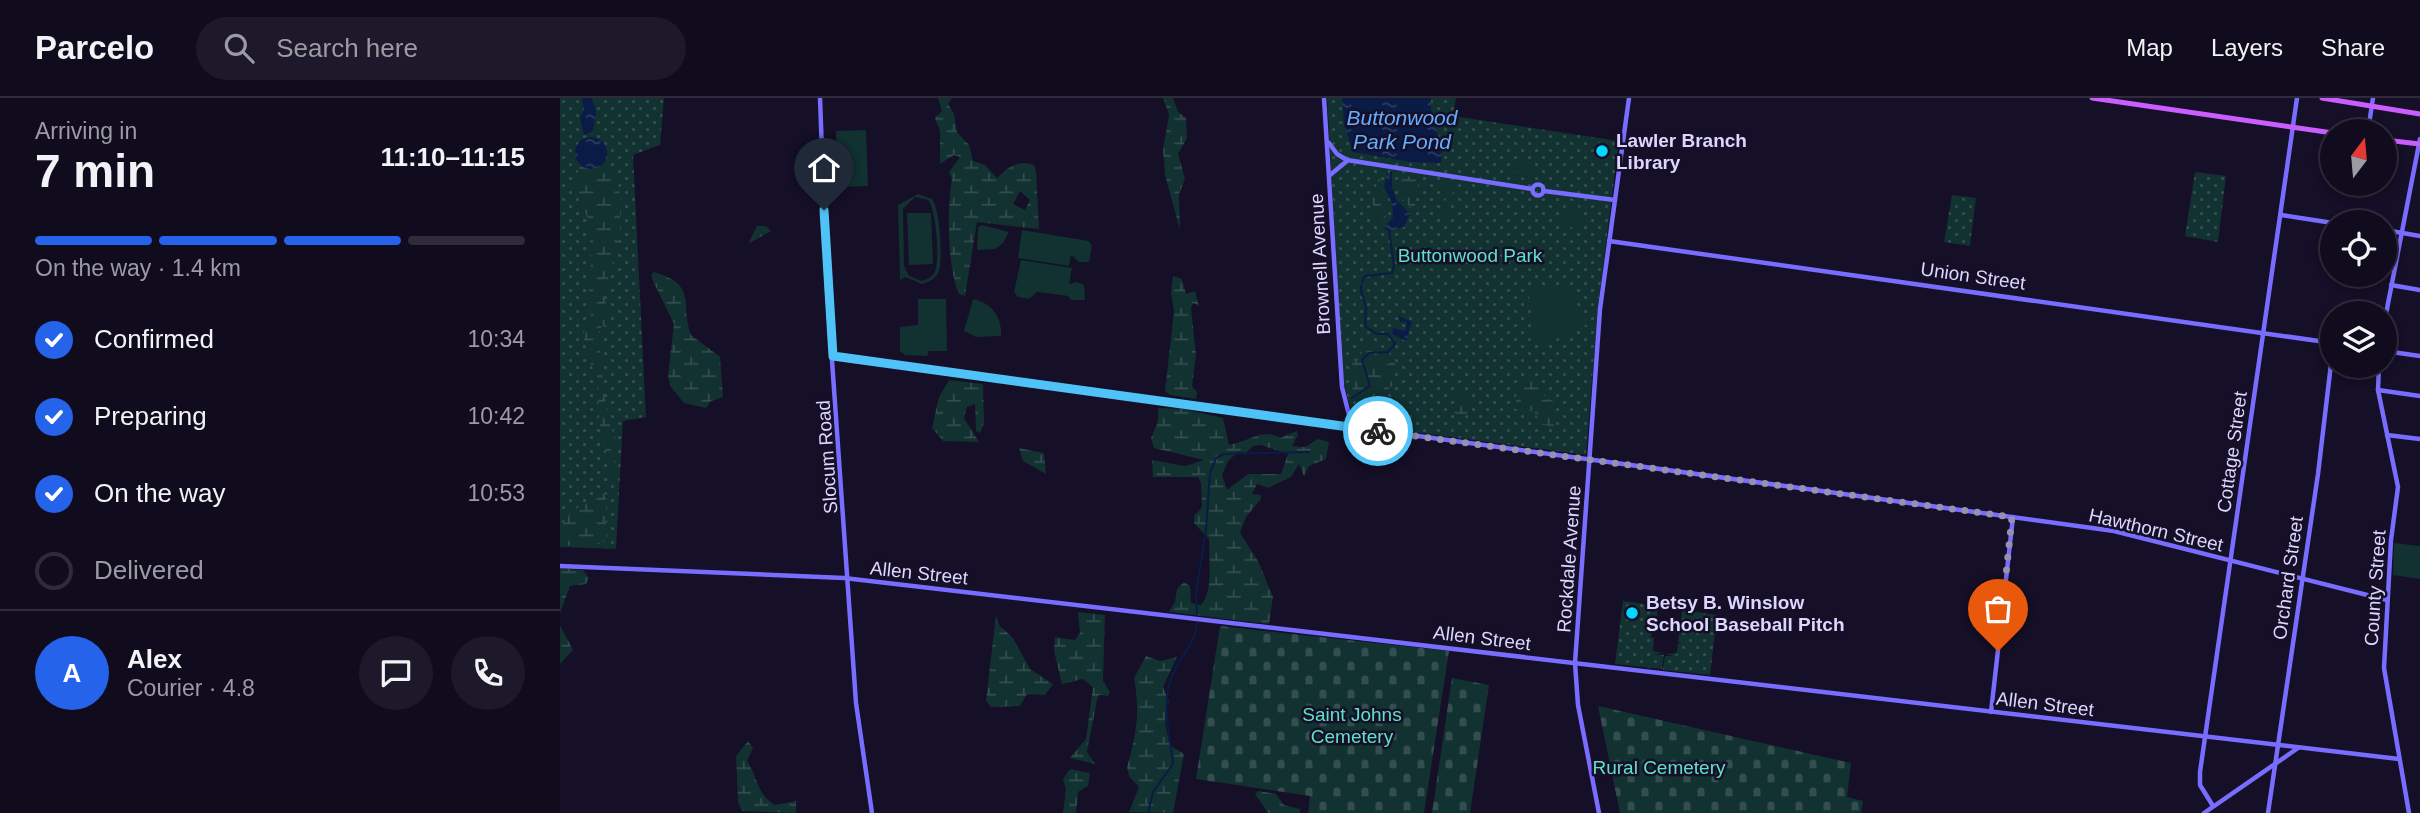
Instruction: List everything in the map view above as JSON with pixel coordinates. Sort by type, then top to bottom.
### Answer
[{"type":"main road","name":"Slocum Road","points":[[820,98],[826,282],[856,703],[872,813]]},
{"type":"main road","name":"Brownell Avenue","points":[[1324,98],[1342,382],[1352,427]]},
{"type":"main road","name":"Rockdale Avenue","points":[[1599,813],[1578,705],[1575,663],[1600,309],[1629,98]]},
{"type":"main road","points":[[2092,98],[2320,132]]},
{"type":"main road","name":"Cottage Street","points":[[2213,806],[2200,785],[2205,737],[2297,98]]},
{"type":"main road","points":[[2322,98],[2420,114]]},
{"type":"main road","points":[[2370,119],[2373,98]]},
{"type":"main road","points":[[1327,139],[1336,154],[1347,160],[1532,189],[1539,184],[1544,191],[1615,200]]},
{"type":"main road","points":[[2397,254],[2420,143],[2398,141]]},
{"type":"main road","points":[[1329,176],[1347,160]]},
{"type":"main road","points":[[2281,215],[2320,221]]},
{"type":"main road","points":[[2397,232],[2420,236]]},
{"type":"main road","name":"Union Street","points":[[1609,241],[2264,332],[2320,343]]},
{"type":"main road","points":[[2397,286],[2420,289]]},
{"type":"main road","points":[[2397,353],[2420,356]]},
{"type":"main road","name":"Hawthorn Street","points":[[833,356],[2120,532],[2387,600]]},
{"type":"main road","name":"Orchard Street","points":[[2268,813],[2329,378]]},
{"type":"main road","name":"County Street","points":[[2378,378],[2378,390],[2398,482],[2387,600],[2384,668],[2409,813]]},
{"type":"main road","points":[[2378,390],[2420,396]]},
{"type":"main road","points":[[1335,424],[1347,412]]},
{"type":"main road","points":[[2387,435],[2420,439]]},
{"type":"main road","points":[[1991,712],[2012,517]]},
{"type":"main road","name":"Allen Street","points":[[560,566],[849,579],[2399,759]]},
{"type":"main road","points":[[2204,813],[2299,748]]},
{"type":"green space","points":[[560,98],[664,98],[660,145],[633,155],[646,417],[623,421],[616,549],[560,547]]},
{"type":"green space","points":[[938,98],[952,98],[948,104],[954,114],[957,132],[969,145],[973,161],[985,165],[997,178],[1009,168],[1022,163],[1034,165],[1036,172],[1039,229],[977,222],[965,296],[959,294],[955,282],[949,237],[952,179],[949,172],[960,157],[954,155],[940,164],[940,131],[935,118],[942,111]],"holes":[[[1020,191],[1030,200],[1025,210],[1013,204]]]},
{"type":"green space","points":[[1163,98],[1173,98],[1178,112],[1186,118],[1187,138],[1178,154],[1185,179],[1179,194],[1180,230],[1165,175],[1163,149],[1169,115]]},
{"type":"green space","name":"Buttonwood Park","points":[[1327,98],[1456,98],[1453,116],[1619,141],[1598,306],[1586,455],[1360,425],[1354,422],[1343,380]]},
{"type":"green space","points":[[866,130],[868,186],[837,187],[836,131]]},
{"type":"green space","points":[[1518,158],[1526,159],[1529,165],[1534,166],[1528,178],[1519,177],[1513,170],[1513,162]]},
{"type":"green space","points":[[602,164],[618,181],[621,204],[619,247],[609,273],[605,298],[607,313],[613,325],[603,326],[598,330],[604,341],[600,349],[607,418],[616,439],[615,477],[611,473],[599,420],[598,379],[588,358],[583,334],[591,320],[589,221],[575,191],[579,166],[588,168]]},
{"type":"green space","points":[[2195,172],[2226,176],[2218,242],[2185,236]]},
{"type":"green space","points":[[1399,174],[1419,179],[1414,211],[1398,195]]},
{"type":"green space","points":[[1379,177],[1389,211],[1382,224],[1375,221],[1372,199]]},
{"type":"green space","points":[[1441,180],[1454,183],[1450,215],[1444,215],[1447,189],[1439,188]]},
{"type":"green space","points":[[918,194],[932,199],[935,204],[940,234],[939,271],[932,280],[922,284],[905,277],[900,280],[898,205]],"holes":[[[915,197],[928,200],[935,224],[937,257],[934,273],[922,281],[909,276],[904,266],[903,209]]]},
{"type":"green space","points":[[1952,195],[1976,198],[1970,246],[1944,242]]},
{"type":"green space","points":[[1573,201],[1585,221],[1572,228],[1560,221],[1558,215]]},
{"type":"green space","points":[[907,213],[931,213],[933,264],[909,265]]},
{"type":"green space","points":[[982,225],[1009,232],[1003,243],[995,249],[977,250],[978,227]]},
{"type":"green space","points":[[757,226],[766,226],[771,231],[748,244]]},
{"type":"green space","points":[[1022,230],[1089,241],[1092,246],[1089,262],[1079,262],[1071,255],[1069,266],[1018,258]]},
{"type":"green space","points":[[1021,260],[1072,268],[1069,284],[1076,282],[1084,285],[1085,300],[1071,300],[1068,296],[1037,292],[1029,299],[1018,297],[1014,292]]},
{"type":"green space","points":[[654,272],[668,277],[682,289],[691,335],[720,357],[723,397],[711,401],[706,408],[684,403],[670,386],[668,375],[674,324],[653,281],[651,275]]},
{"type":"green space","points":[[1173,276],[1182,279],[1186,294],[1195,291],[1199,306],[1193,303],[1191,308],[1196,355],[1192,386],[1197,392],[1196,399],[1170,395],[1165,391],[1174,311],[1171,293]]},
{"type":"green space","points":[[1527,288],[1568,288],[1588,324],[1541,346],[1531,341],[1529,332],[1534,319]]},
{"type":"green space","points":[[918,299],[946,299],[947,351],[929,351],[927,356],[905,355],[900,351],[900,327],[918,325]]},
{"type":"green space","points":[[973,299],[986,304],[998,317],[1001,336],[976,337],[964,331]]},
{"type":"green space","points":[[1368,336],[1375,363],[1386,349],[1396,343],[1382,366],[1396,361],[1392,376],[1401,380],[1361,407],[1353,393],[1352,362],[1361,354]]},
{"type":"green space","points":[[1530,379],[1535,380],[1546,398],[1557,403],[1546,409],[1557,418],[1553,427],[1541,424],[1534,411],[1515,409],[1517,390]]},
{"type":"green space","points":[[949,380],[983,384],[984,423],[980,433],[976,431],[975,404],[967,407],[964,418],[979,442],[943,441],[932,428],[939,397]]},
{"type":"green space","points":[[1464,389],[1470,407],[1465,417],[1454,413],[1456,396]]},
{"type":"green space","points":[[1158,408],[1183,409],[1223,418],[1229,445],[1267,434],[1280,438],[1297,431],[1298,435],[1292,446],[1305,447],[1318,439],[1329,442],[1326,459],[1309,466],[1304,476],[1299,464],[1291,477],[1268,488],[1257,484],[1252,494],[1261,495],[1261,499],[1246,517],[1240,533],[1258,561],[1273,597],[1269,624],[1169,612],[1175,602],[1177,589],[1184,582],[1190,586],[1191,603],[1201,605],[1205,600],[1210,575],[1209,539],[1194,523],[1194,516],[1202,507],[1201,483],[1198,477],[1153,477],[1152,460],[1185,466],[1204,460],[1154,448],[1151,438],[1158,421]],"holes":[[[1261,445],[1288,454],[1281,474],[1248,474],[1227,490],[1222,475],[1228,461],[1238,452],[1246,453],[1253,446]]]},
{"type":"green space","points":[[1019,448],[1044,453],[1046,474],[1023,461]]},
{"type":"green space","points":[[600,493],[606,494],[606,541],[586,547],[580,544],[565,546],[560,542],[563,523],[572,512]]},
{"type":"green space","points":[[2394,543],[2420,546],[2420,579],[2393,575]]},
{"type":"green space","points":[[560,568],[583,570],[589,578],[586,584],[570,586],[560,613]]},
{"type":"green space","points":[[1623,601],[1658,606],[1656,627],[1650,637],[1654,638],[1653,651],[1663,653],[1653,654],[1664,655],[1662,669],[1615,664]]},
{"type":"green space","points":[[1682,610],[1717,615],[1710,675],[1663,670],[1665,656],[1673,656],[1666,654],[1676,653],[1676,657],[1678,643],[1684,644],[1678,642]]},
{"type":"green space","points":[[1078,612],[1105,615],[1103,681],[1110,692],[1108,696],[1099,695],[1097,700],[1087,752],[1095,764],[1070,758],[1086,739],[1093,687],[1083,679],[1062,684],[1054,651],[1055,637],[1075,640],[1080,633]]},
{"type":"green space","points":[[996,614],[999,625],[1013,638],[1030,669],[1053,684],[1045,695],[1027,694],[1020,706],[991,707],[986,701]]},
{"type":"green space","points":[[560,625],[573,650],[560,664]]},
{"type":"green space","name":"Saint Johns Cemetery","points":[[1220,626],[1449,651],[1424,813],[1308,813],[1310,796],[1196,779]]},
{"type":"green space","points":[[1146,656],[1160,661],[1177,657],[1163,687],[1169,701],[1165,718],[1169,740],[1171,746],[1184,754],[1173,813],[1129,812],[1139,787],[1129,776],[1127,767],[1136,722],[1134,678]]},
{"type":"green space","points":[[1452,678],[1489,685],[1470,813],[1432,813]]},
{"type":"green space","name":"Rural Cemetery","points":[[1598,706],[1851,763],[1847,797],[1863,801],[1861,813],[1620,813]]},
{"type":"green space","points":[[748,741],[753,748],[747,761],[764,796],[775,805],[796,801],[796,813],[742,811],[738,802],[736,756]]},
{"type":"green space","points":[[1070,769],[1090,773],[1088,786],[1078,792],[1076,813],[1063,813],[1066,789],[1063,779]]},
{"type":"green space","points":[[1258,791],[1276,794],[1284,805],[1300,809],[1300,813],[1268,813],[1255,794]]},
{"type":"water","points":[[582,98],[592,98],[596,112],[593,131],[584,135],[580,118],[584,110]]},
{"type":"water","name":"Buttonwood Park Pond","points":[[1342,98],[1431,98],[1432,115],[1441,146],[1441,163],[1410,162],[1353,152],[1344,124]]},
{"type":"water","points":[[591,137],[602,142],[607,153],[602,164],[591,169],[580,164],[575,153],[580,142]]},
{"type":"water","points":[[1387,173],[1396,199],[1410,214],[1404,227],[1389,231],[1384,229],[1393,217],[1392,203],[1384,187]]},
{"type":"water","points":[[1399,316],[1412,322],[1406,341],[1392,334],[1393,328],[1405,331],[1407,322],[1400,322]]},
{"type":"waterway","points":[[1391,172],[1391,185]]},
{"type":"waterway","points":[[1352,398],[1370,386],[1362,360],[1369,353],[1388,352],[1395,344],[1388,334],[1377,334],[1366,327],[1366,309],[1361,289],[1365,276],[1392,273],[1394,266],[1389,230]]},
{"type":"waterway","points":[[1197,615],[1196,594],[1206,529],[1210,474],[1216,458],[1224,454],[1309,452]]},
{"type":"waterway","points":[[1148,813],[1153,792],[1173,764],[1167,723],[1168,692],[1176,667],[1193,639],[1197,623]]},
{"type":"way so far","points":[[1378,431],[2012,517],[1998,651]]},
{"type":"place","name":"Lawler Branch Library","points":[[1602,151]]},
{"type":"place","name":"Betsy B. Winslow School Baseball Pitch","points":[[1632,613]]},
{"type":"route","points":[[824,210],[833,356],[1378,431]]}]
